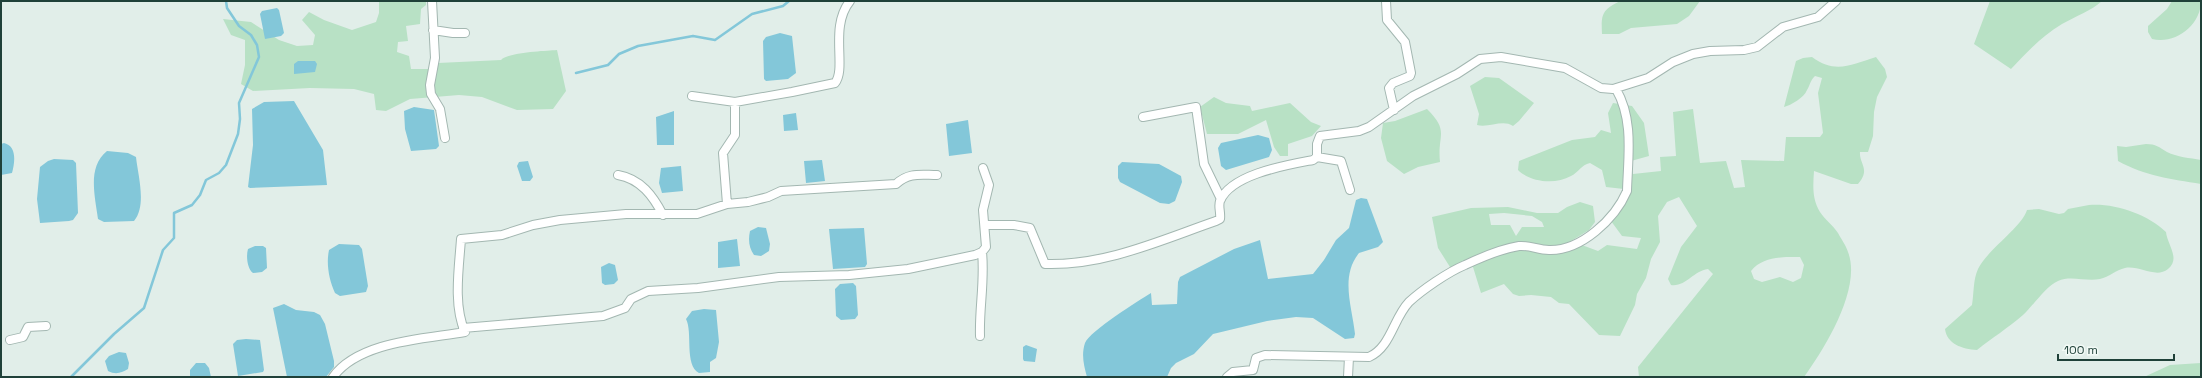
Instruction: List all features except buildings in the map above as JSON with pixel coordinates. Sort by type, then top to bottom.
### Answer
[{"type":"street","points":[[432,1],[435,58],[430,85],[431,94],[440,109],[444,138]]},
{"type":"street","points":[[692,96],[735,102],[835,83],[838,75],[839,24],[844,8],[850,1]]},
{"type":"street","points":[[1386,1],[1387,20],[1405,42],[1411,73],[1410,76],[1393,83],[1389,88],[1394,110]]},
{"type":"street","points":[[1317,157],[1316,144],[1320,136],[1364,129],[1376,124],[1424,90],[1466,69],[1473,62],[1489,57],[1520,60],[1565,68],[1601,88],[1616,89],[1648,78],[1673,62],[1693,54],[1710,51],[1744,50],[1757,47],[1783,28],[1818,17],[1836,1]]},
{"type":"street","points":[[433,30],[465,33]]},
{"type":"street","points":[[1227,377],[1233,372],[1253,370],[1256,358],[1265,355],[1349,358],[1368,357],[1377,353],[1386,342],[1397,320],[1410,302],[1462,266],[1487,255],[1521,246],[1548,251],[1568,248],[1593,235],[1623,200],[1627,191],[1628,124],[1625,109],[1616,89]]},
{"type":"street","points":[[727,204],[723,153],[735,135],[735,102]]},
{"type":"street","points":[[1143,117],[1196,107],[1204,164],[1221,200]]},
{"type":"street","points":[[985,225],[1014,225],[1030,228],[1045,264],[1075,263],[1122,254],[1216,221],[1220,218],[1218,206],[1230,186],[1243,179],[1317,157],[1341,161],[1350,190]]},
{"type":"street","points":[[463,328],[602,316],[625,308],[631,299],[648,291],[698,288],[779,277],[850,275],[908,269],[968,257],[982,252],[986,247],[984,202],[989,191],[989,185],[983,168]]},
{"type":"street","points":[[333,377],[338,370],[353,358],[370,350],[466,332],[463,328],[460,308],[459,270],[461,239],[502,235],[533,225],[560,220],[626,214],[697,214],[727,204],[748,202],[781,191],[896,184],[903,178],[913,174],[937,175]]},
{"type":"street","points":[[618,175],[632,179],[641,185],[654,198],[663,215]]},
{"type":"street","points":[[980,336],[979,312],[984,273],[982,252]]},
{"type":"street","points":[[10,340],[23,337],[28,327],[46,326]]},
{"type":"street","points":[[1348,377],[1349,358]]},
{"type":"green space","points":[[379,1],[426,1],[426,5],[421,9],[420,24],[406,26],[408,41],[398,42],[397,52],[409,56],[411,69],[430,69],[438,63],[501,60],[511,55],[536,51],[557,50],[566,91],[553,109],[517,110],[482,97],[459,95],[410,99],[386,111],[376,110],[374,94],[354,89],[310,88],[253,91],[241,84],[245,65],[245,40],[231,35],[223,19],[251,22],[279,40],[297,46],[313,45],[315,35],[302,20],[309,12],[324,20],[352,30],[376,22],[379,13]]},
{"type":"green space","points":[[1620,1],[1700,1],[1689,16],[1677,24],[1631,28],[1619,34],[1602,34],[1604,13],[1609,7]]},
{"type":"green space","points":[[1990,1],[2102,1],[2093,8],[2062,24],[2041,39],[2011,69],[1974,44]]},
{"type":"green space","points":[[2172,1],[2201,1],[2197,18],[2192,25],[2178,36],[2161,40],[2152,39],[2148,32],[2148,26],[2167,9]]},
{"type":"green space","points":[[1812,57],[1820,62],[1836,67],[1851,65],[1876,57],[1885,69],[1887,77],[1877,97],[1874,112],[1873,136],[1868,152],[1860,152],[1864,167],[1862,179],[1858,184],[1851,184],[1814,171],[1813,182],[1817,207],[1822,215],[1836,230],[1845,244],[1851,267],[1850,283],[1846,300],[1839,317],[1822,350],[1804,377],[1639,377],[1638,367],[1713,274],[1708,269],[1703,270],[1681,284],[1676,285],[1671,285],[1668,279],[1681,247],[1697,226],[1679,197],[1667,202],[1658,216],[1660,242],[1651,259],[1646,278],[1637,294],[1635,305],[1620,336],[1599,335],[1569,304],[1559,303],[1551,297],[1531,295],[1519,296],[1513,294],[1504,284],[1481,293],[1473,267],[1450,267],[1438,248],[1432,217],[1471,208],[1508,207],[1537,213],[1558,213],[1567,207],[1580,202],[1593,206],[1595,222],[1589,230],[1571,241],[1598,251],[1607,245],[1637,249],[1641,238],[1622,236],[1611,221],[1624,189],[1606,187],[1602,170],[1590,163],[1584,165],[1574,174],[1565,179],[1558,181],[1543,181],[1529,177],[1518,170],[1519,161],[1572,140],[1595,137],[1601,130],[1611,133],[1608,113],[1613,103],[1632,106],[1644,123],[1649,156],[1631,161],[1633,174],[1661,171],[1660,157],[1676,156],[1673,112],[1693,109],[1700,163],[1726,161],[1734,188],[1745,187],[1741,160],[1784,161],[1786,137],[1820,137],[1823,133],[1818,93],[1822,78],[1815,76],[1803,96],[1794,103],[1784,107],[1796,61],[1803,58]],"holes":[[[1504,213],[1532,216],[1542,222],[1544,227],[1522,227],[1516,236],[1510,225],[1491,225],[1489,214]],[[1800,257],[1804,265],[1801,278],[1793,282],[1780,277],[1762,282],[1754,279],[1751,271],[1761,262],[1774,258]]]},
{"type":"green space","points":[[1485,77],[1499,78],[1534,103],[1513,126],[1505,123],[1482,126],[1477,125],[1479,114],[1470,86]]},
{"type":"green space","points":[[1214,97],[1226,103],[1250,106],[1252,111],[1290,103],[1311,122],[1321,126],[1312,136],[1288,144],[1288,156],[1280,156],[1274,147],[1266,120],[1238,134],[1207,134],[1200,107]]},
{"type":"green space","points":[[1427,109],[1434,117],[1440,128],[1440,162],[1418,167],[1404,174],[1387,161],[1381,138],[1383,123],[1395,121]]},
{"type":"green space","points":[[2146,144],[2155,145],[2175,155],[2201,160],[2201,184],[2148,174],[2118,161],[2117,146],[2126,147]]},
{"type":"green space","points":[[2089,205],[2120,208],[2150,220],[2166,232],[2173,256],[2172,265],[2163,272],[2158,273],[2136,268],[2125,268],[2106,277],[2095,280],[2063,279],[2053,284],[2023,315],[1977,350],[1961,347],[1952,342],[1946,334],[1945,329],[1972,305],[1974,282],[1978,269],[1989,254],[2024,217],[2027,210],[2039,209],[2059,214],[2064,213],[2068,209]]},
{"type":"green space","points":[[2201,363],[2201,377],[2144,377],[2170,365]]},
{"type":"water","points":[[277,8],[279,10],[284,33],[281,36],[265,39],[260,14],[262,11]]},
{"type":"water","points":[[780,33],[792,36],[796,73],[788,79],[766,81],[764,79],[763,41],[766,37]]},
{"type":"water","points":[[298,61],[315,61],[317,64],[315,72],[294,74],[294,64]]},
{"type":"water","points":[[294,101],[323,150],[327,185],[248,187],[253,145],[252,109],[264,102]]},
{"type":"water","points":[[414,107],[434,110],[439,146],[436,149],[411,151],[405,129],[404,111]]},
{"type":"water","points":[[674,111],[674,145],[657,145],[656,117]]},
{"type":"water","points":[[796,113],[798,130],[784,131],[783,115]]},
{"type":"water","points":[[968,120],[972,153],[949,156],[946,124]]},
{"type":"water","points":[[1258,135],[1269,138],[1272,150],[1269,157],[1226,170],[1221,166],[1218,148],[1221,143]]},
{"type":"water","points":[[4,143],[11,147],[13,151],[14,164],[12,173],[1,175],[1,144]]},
{"type":"water","points":[[107,151],[128,153],[136,157],[141,199],[138,214],[134,221],[104,222],[98,219],[94,192],[95,173],[97,165]]},
{"type":"water","points":[[54,159],[73,160],[76,163],[78,213],[73,220],[40,223],[37,199],[40,167],[48,161]]},
{"type":"water","points":[[822,160],[825,181],[806,183],[804,161]]},
{"type":"water","points":[[528,161],[533,177],[530,181],[522,181],[517,166],[519,162]]},
{"type":"water","points":[[1122,162],[1159,164],[1181,176],[1182,182],[1175,201],[1169,204],[1160,203],[1120,182],[1118,178],[1118,166]]},
{"type":"water","points":[[681,166],[683,191],[662,193],[659,183],[661,168]]},
{"type":"water","points":[[1361,198],[1367,199],[1383,242],[1378,247],[1359,253],[1353,262],[1350,272],[1349,292],[1355,334],[1354,338],[1345,339],[1313,318],[1296,317],[1267,321],[1213,334],[1194,354],[1176,363],[1171,368],[1167,377],[1087,377],[1083,360],[1083,352],[1085,343],[1096,331],[1115,316],[1151,293],[1152,305],[1177,304],[1178,282],[1180,277],[1234,249],[1260,240],[1268,279],[1313,274],[1324,260],[1336,240],[1349,228],[1356,200]]},
{"type":"water","points":[[758,227],[766,228],[770,244],[769,251],[761,256],[754,255],[749,244],[750,231]]},
{"type":"water","points":[[864,228],[867,264],[865,267],[833,269],[829,229]]},
{"type":"water","points":[[737,239],[740,266],[718,268],[718,242]]},
{"type":"water","points":[[339,244],[359,245],[362,249],[368,286],[366,292],[340,296],[335,293],[331,283],[328,255],[329,250]]},
{"type":"water","points":[[255,246],[263,246],[266,248],[267,268],[262,272],[253,273],[248,265],[247,255],[248,249]]},
{"type":"water","points":[[609,263],[615,265],[618,280],[614,284],[605,285],[602,283],[601,267]]},
{"type":"water","points":[[853,283],[856,286],[858,315],[855,319],[841,320],[836,316],[835,289],[840,284]]},
{"type":"water","points":[[284,304],[296,310],[314,312],[320,315],[325,324],[334,361],[334,367],[326,377],[287,377],[273,308]]},
{"type":"water","points":[[704,309],[716,310],[719,342],[716,358],[710,362],[710,372],[699,373],[694,369],[690,356],[689,332],[686,319],[692,311]]},
{"type":"water","points":[[237,340],[260,340],[264,370],[263,372],[238,376],[233,344]]},
{"type":"water","points":[[1026,345],[1037,349],[1035,362],[1024,361],[1023,347]]},
{"type":"water","points":[[119,352],[126,353],[129,363],[128,369],[118,373],[108,371],[105,361],[109,356]]},
{"type":"water","points":[[196,363],[205,363],[209,368],[211,377],[190,377],[190,370]]},
{"type":"waterway","points":[[71,377],[114,334],[144,308],[163,250],[174,238],[174,213],[192,205],[200,195],[206,180],[219,173],[226,165],[238,134],[240,119],[239,103],[259,57],[257,45],[251,35],[239,26],[227,8],[226,1]]},
{"type":"waterway","points":[[576,73],[608,65],[619,54],[638,46],[693,36],[715,40],[752,14],[783,6],[789,1]]}]
